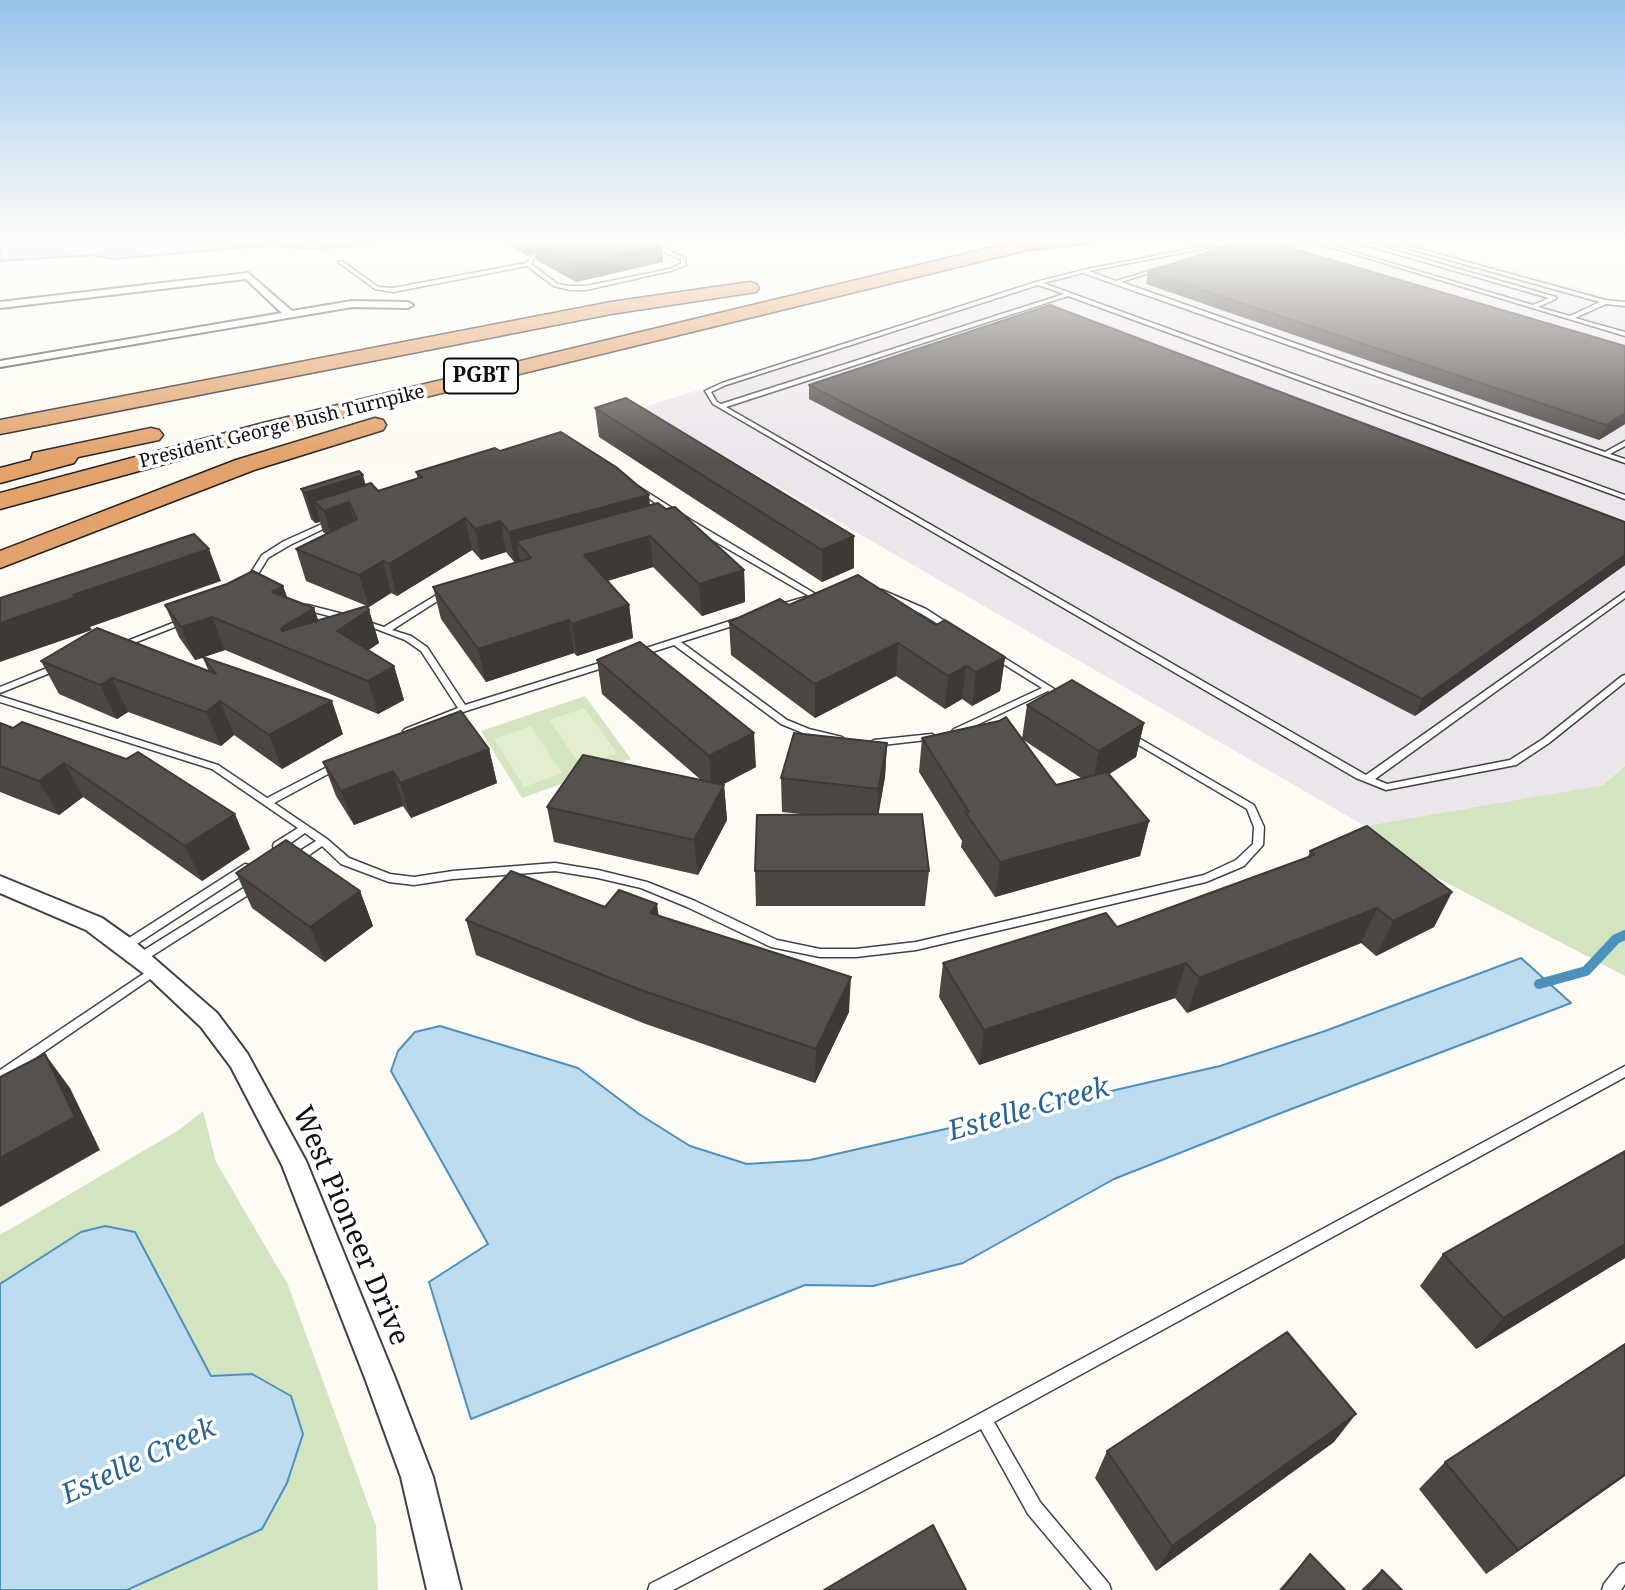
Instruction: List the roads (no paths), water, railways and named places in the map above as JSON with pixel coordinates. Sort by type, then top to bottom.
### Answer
[{"type":"highway","name":"President George Bush Turnpike","points":[[0,427],[589,312]]},
{"type":"highway","name":"President George Bush Turnpike","points":[[427,365],[650,312]]},
{"type":"highway","name":"President George Bush Turnpike","points":[[0,501],[248,434],[745,312]]},
{"type":"highway","points":[[0,560],[245,465],[575,366],[692,325]]},
{"type":"highway","name":"President George Bush Turnpike","points":[[0,475],[176,428]]},
{"type":"highway","points":[[0,466],[151,435]]},
{"type":"street","points":[[287,312],[290,315]]},
{"type":"street","points":[[0,364],[306,312]]},
{"type":"street","name":"West Pioneer Drive","points":[[0,884],[94,924],[140,958],[209,1020],[239,1060],[293,1161],[416,1477],[443,1590]]},
{"type":"lane","points":[[947,312],[708,391],[715,402],[1386,787],[1513,763],[1546,741],[1625,678]]},
{"type":"lane","points":[[722,406],[1013,312]]},
{"type":"lane","points":[[1119,312],[1625,497]]},
{"type":"lane","points":[[1203,312],[1625,461]]},
{"type":"lane","points":[[1550,312],[1625,334]]},
{"type":"lane","points":[[1570,318],[1583,312]]},
{"type":"lane","points":[[1605,454],[1625,443]]},
{"type":"lane","points":[[630,483],[688,522],[820,594],[764,613]]},
{"type":"lane","points":[[246,592],[253,572],[265,557],[287,543],[345,519]]},
{"type":"lane","points":[[674,525],[688,522]]},
{"type":"lane","points":[[387,629],[418,607],[453,589]]},
{"type":"lane","points":[[864,589],[897,598],[957,632]]},
{"type":"lane","points":[[1368,779],[1625,594]]},
{"type":"lane","points":[[297,605],[387,629],[408,638],[424,649],[463,709]]},
{"type":"lane","points":[[635,655],[751,617]]},
{"type":"lane","points":[[116,646],[192,618]]},
{"type":"lane","points":[[675,642],[784,722],[806,731],[855,742]]},
{"type":"lane","points":[[980,646],[1072,702]]},
{"type":"lane","points":[[400,734],[463,709],[622,659]]},
{"type":"lane","points":[[0,690],[64,665]]},
{"type":"lane","points":[[866,743],[921,740],[956,731],[1048,688]]},
{"type":"lane","points":[[0,699],[215,767],[323,841],[345,861],[389,878],[414,881],[453,875],[555,867],[598,874],[643,885],[691,904],[775,944],[821,953],[856,953],[916,946],[1206,878],[1240,863],[1258,845],[1259,827],[1251,807],[1120,730]]},
{"type":"lane","points":[[267,802],[354,756]]},
{"type":"lane","points":[[265,855],[304,830]]},
{"type":"lane","points":[[282,867],[323,841]]},
{"type":"lane","points":[[0,1077],[253,862]]},
{"type":"lane","points":[[140,958],[261,881]]},
{"type":"lane","points":[[656,1590],[984,1419],[1625,1071]]},
{"type":"lane","points":[[984,1419],[1034,1508],[1103,1590]]},
{"type":"lane","points":[[1610,1590],[1625,1571]]},
{"type":"water","points":[[1521,958],[1571,1003],[1114,1179],[963,1263],[873,1286],[805,1285],[471,1419],[429,1282],[488,1244],[391,1071],[398,1051],[415,1032],[440,1026],[578,1068],[639,1114],[690,1146],[747,1164],[810,1160],[1220,1066],[1325,1031]]},
{"type":"water","points":[[105,1226],[135,1232],[211,1376],[252,1374],[291,1396],[303,1434],[287,1483],[262,1529],[127,1590],[0,1590],[0,1284],[81,1232]]},
{"type":"waterway","name":"Estelle Creek","points":[[1539,984],[1586,971],[1616,939],[1625,935]]}]
